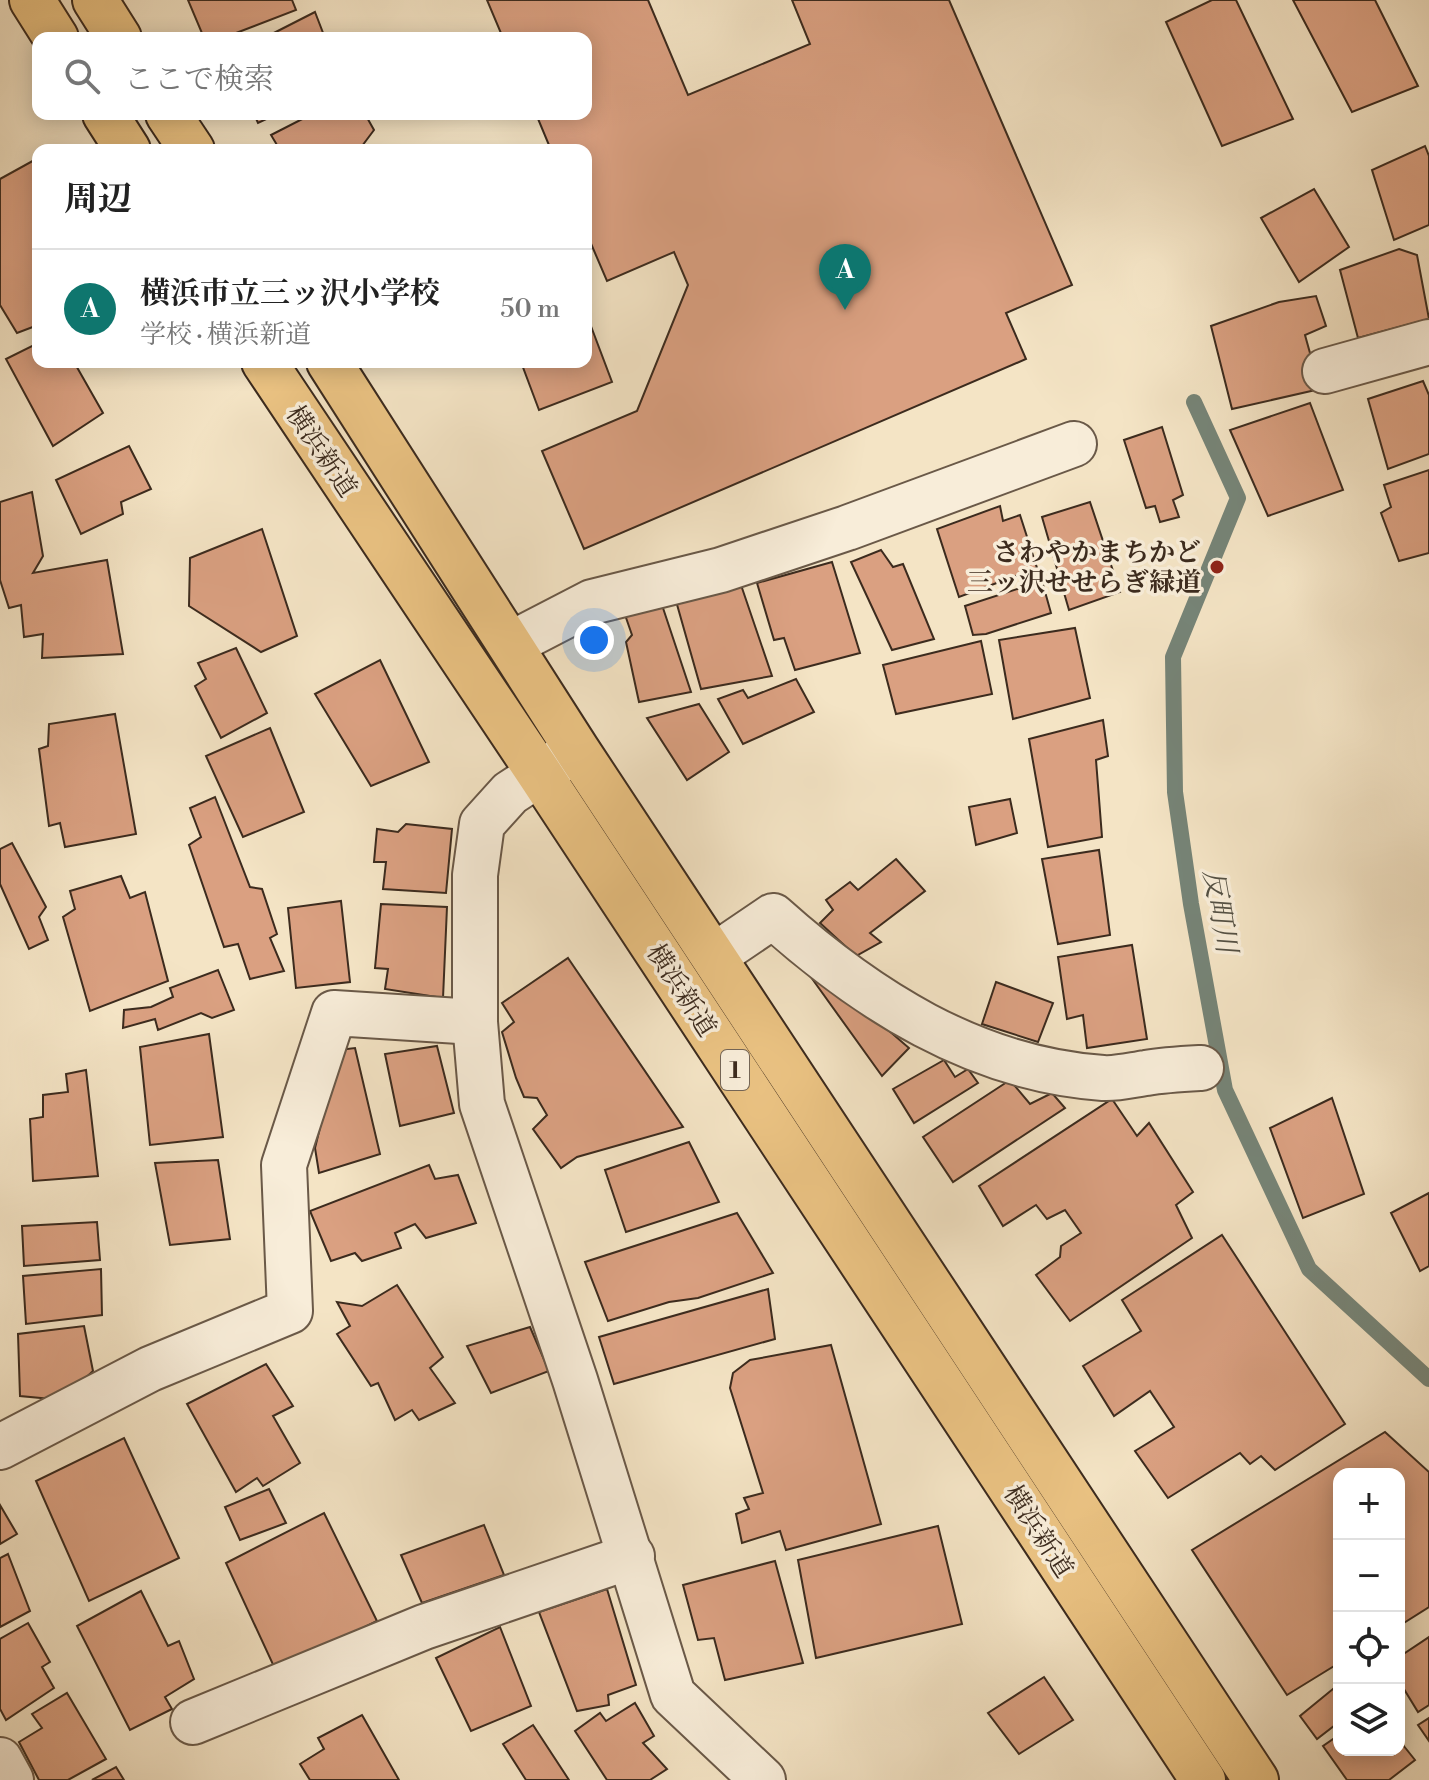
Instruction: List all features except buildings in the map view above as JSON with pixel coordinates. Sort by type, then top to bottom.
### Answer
[{"type":"highway","points":[[32,0],[52,32]]},
{"type":"highway","points":[[95,0],[115,32]]},
{"type":"highway","points":[[109,120],[124,144]]},
{"type":"highway","points":[[172,120],[188,144]]},
{"type":"highway","name":"横浜新道","points":[[268,368],[1203,1780]]},
{"type":"highway","name":"横浜新道","points":[[333,368],[577,750],[1256,1780]]},
{"type":"street","points":[[1325,371],[1429,342]]},
{"type":"street","points":[[511,644],[592,602],[721,570],[847,528],[1074,444]]},
{"type":"street","points":[[577,750],[510,793],[482,824],[475,875],[475,1022],[482,1104],[632,1556],[673,1695],[763,1780]]},
{"type":"street","points":[[714,956],[773,916],[853,982],[908,1018],[976,1049],[1043,1069],[1106,1078],[1201,1068]]},
{"type":"street","points":[[0,1447],[150,1369],[290,1311],[284,1165],[334,1013],[475,1022]]},
{"type":"street","points":[[193,1722],[424,1627],[632,1556]]},
{"type":"street","points":[[0,1760],[11,1780]]},
{"type":"waterway","name":"反町川","points":[[1194,402],[1238,498],[1173,657],[1175,792],[1191,904],[1225,1090],[1309,1269],[1429,1379]]},
{"type":"place","name":"横浜市立三ッ沢小学校","points":[[845,310]]},
{"type":"place","name":"さわやかまちかど 三ッ沢せせらぎ緑道","points":[[1217,567]]}]
